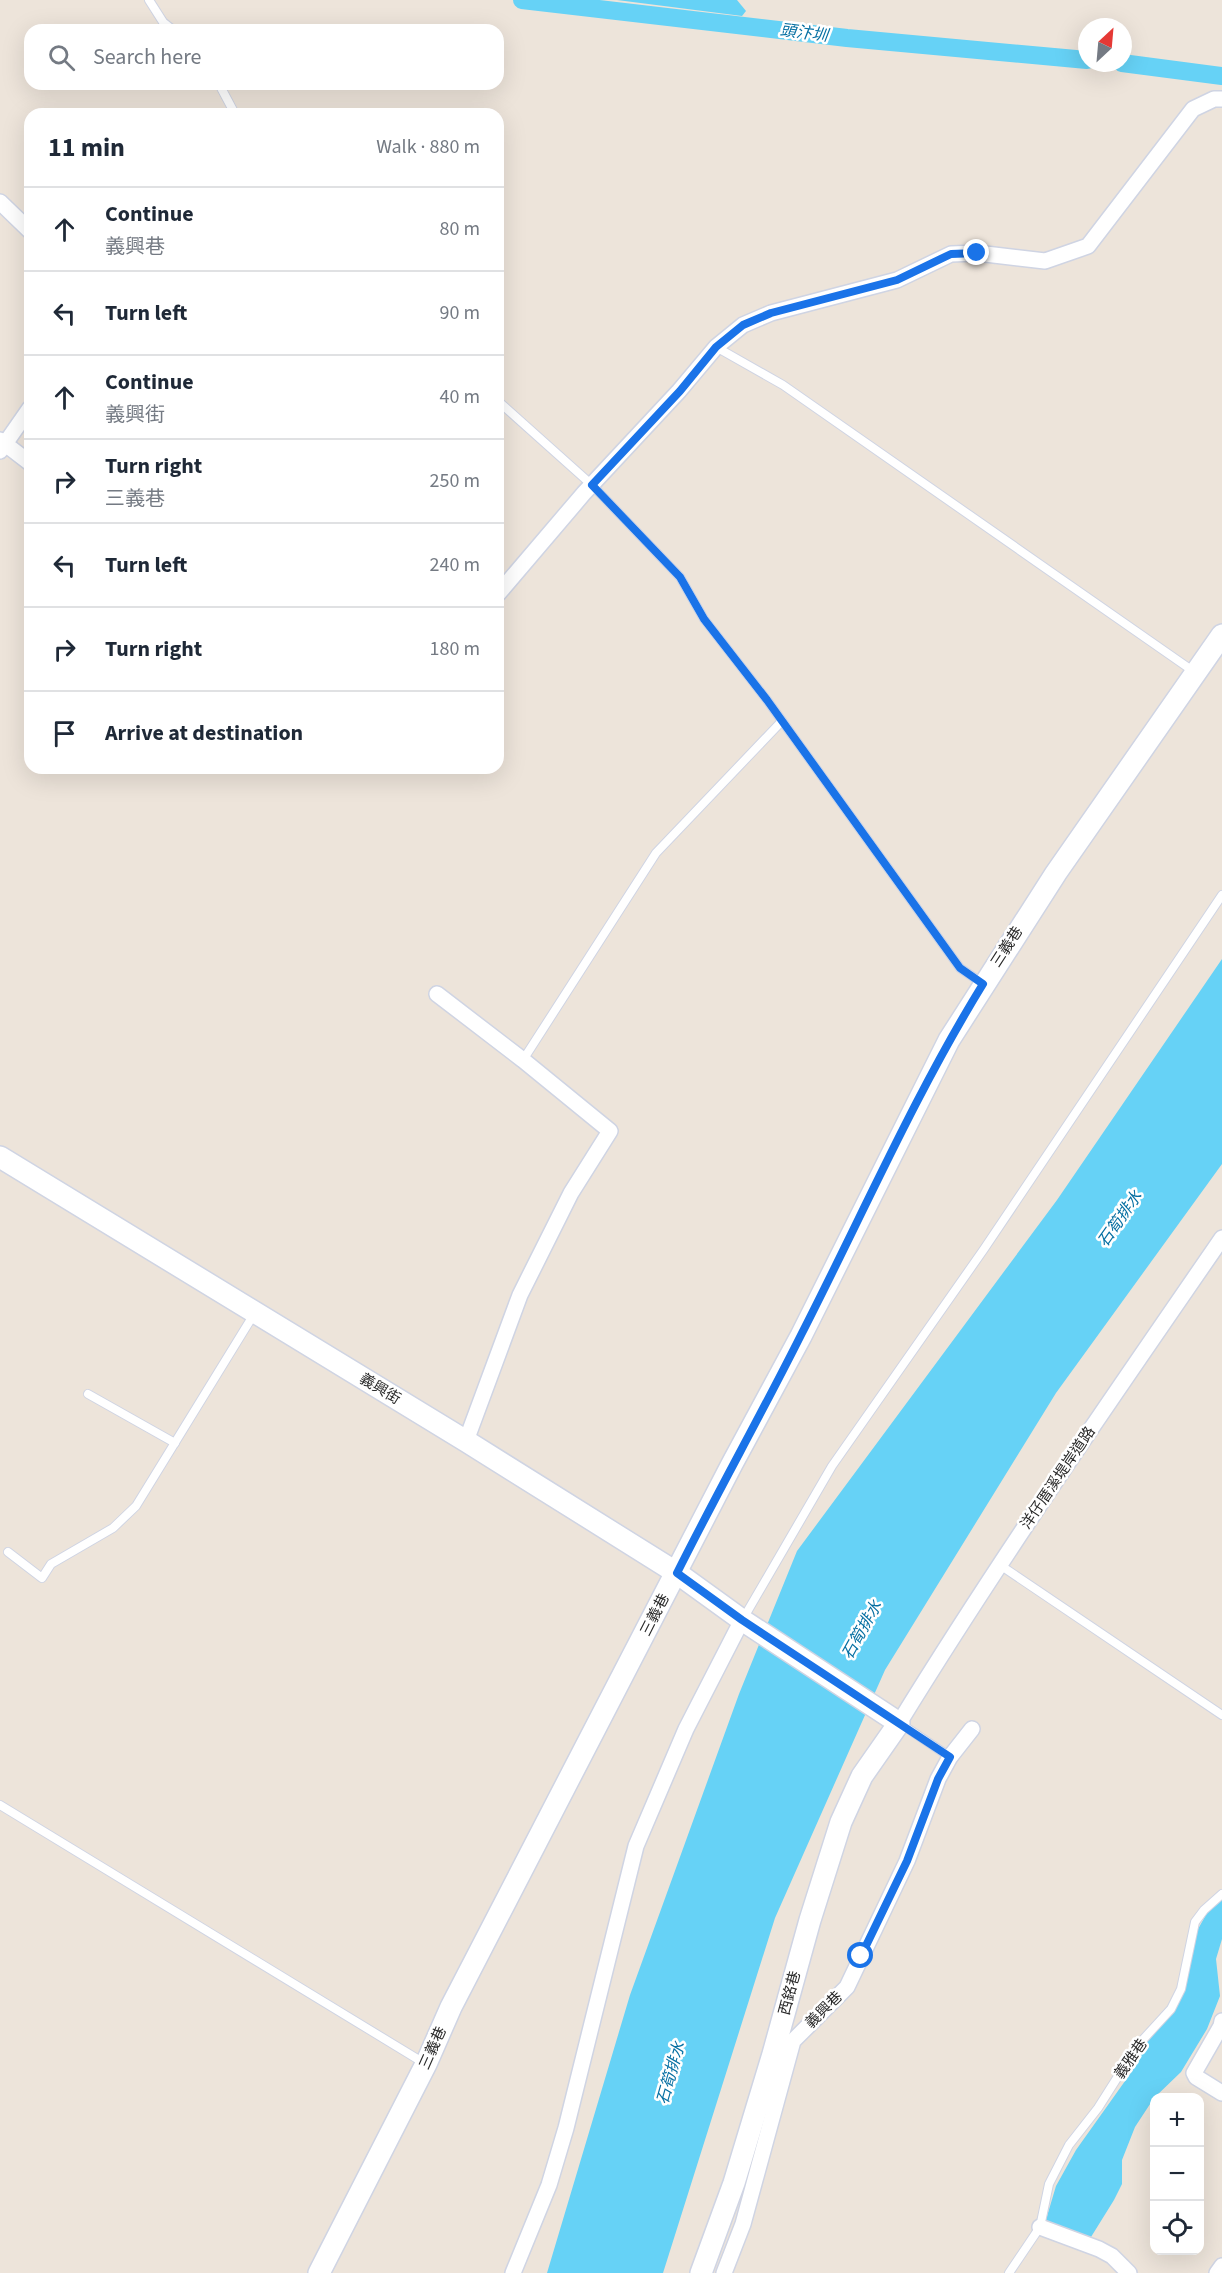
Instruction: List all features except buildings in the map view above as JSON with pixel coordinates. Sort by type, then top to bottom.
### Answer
[{"type":"street","points":[[504,587],[592,485],[680,391],[716,347],[743,325],[771,313],[897,280],[951,254],[977,253],[1045,261],[1088,246],[1193,109],[1214,99],[1222,99]]},
{"type":"street","points":[[0,202],[24,225]]},
{"type":"street","points":[[24,415],[1,444],[24,459]]},
{"type":"street","name":"三義巷","points":[[319,2273],[426,2064],[451,2007],[732,1464],[801,1336],[949,1040],[1056,873],[1222,635]]},
{"type":"street","points":[[437,994],[610,1131],[572,1193],[520,1295],[466,1441]]},
{"type":"street","name":"義興街","points":[[0,1157],[466,1441],[677,1573],[749,1624],[899,1723]]},
{"type":"street","name":"洋仔厝溪堤岸道路","points":[[899,1723],[950,1640],[1067,1463],[1222,1238]]},
{"type":"street","points":[[513,2273],[549,2185],[567,2128],[636,1846],[686,1729],[749,1624]]},
{"type":"street","name":"西銘巷","points":[[701,2273],[734,2183],[810,1920],[841,1822],[861,1776],[899,1723]]},
{"type":"street","name":"義興巷","points":[[724,2273],[743,2224],[794,2041],[847,1987],[907,1861],[938,1779],[950,1757],[972,1729]]},
{"type":"street","points":[[1222,2021],[1194,2073],[1196,2077],[1222,2093]]},
{"type":"street","points":[[1040,2227],[1099,2249],[1112,2256],[1122,2271]]},
{"type":"street","points":[[1217,2273],[1222,2266]]},
{"type":"lane","points":[[149,0],[166,24]]},
{"type":"lane","points":[[222,90],[232,108]]},
{"type":"lane","points":[[716,347],[783,385],[1196,673]]},
{"type":"lane","points":[[504,406],[592,485],[680,577],[704,619],[782,721],[960,968],[983,984]]},
{"type":"lane","points":[[523,1060],[656,853],[782,721]]},
{"type":"lane","points":[[749,1624],[832,1466],[984,1249],[1222,895]]},
{"type":"lane","points":[[8,1552],[42,1578],[51,1564],[113,1528],[136,1506],[255,1313]]},
{"type":"lane","points":[[88,1394],[175,1443]]},
{"type":"lane","points":[[1000,1564],[1222,1715]]},
{"type":"lane","points":[[899,1723],[950,1757]]},
{"type":"lane","points":[[0,1805],[426,2064]]},
{"type":"lane","name":"義雅巷","points":[[1010,2273],[1040,2227],[1049,2184],[1069,2145],[1098,2108],[1138,2045],[1171,2008],[1180,1989],[1195,1922],[1204,1910],[1222,1894]]},
{"type":"water","points":[[617,0],[737,0],[746,11],[742,16]]},
{"type":"water","name":"石筍排水","points":[[1222,959],[1222,1164],[1056,1393],[885,1670],[775,1918],[663,2273],[547,2273],[630,1995],[739,1694],[797,1551],[1057,1200]]},
{"type":"water","points":[[1222,1899],[1222,1939],[1216,1959],[1220,1996],[1207,2029],[1181,2072],[1159,2093],[1150,2093],[1150,2104],[1135,2127],[1122,2160],[1122,2184],[1091,2237],[1078,2242],[1045,2223],[1056,2186],[1076,2150],[1135,2067],[1143,2047],[1174,2010],[1193,1938],[1207,1913]]},
{"type":"waterway","name":"頭汴圳","points":[[522,0],[847,38],[1078,59]]},
{"type":"waterway","name":"頭汴圳","points":[[1132,64],[1222,76]]},
{"type":"route","points":[[861,1956],[907,1861],[938,1779],[950,1757],[742,1620],[677,1573],[801,1336],[949,1040],[983,984],[960,968],[767,700],[704,619],[680,577],[592,485],[680,391],[716,347],[743,325],[771,313],[897,280],[951,254],[977,253]]}]
